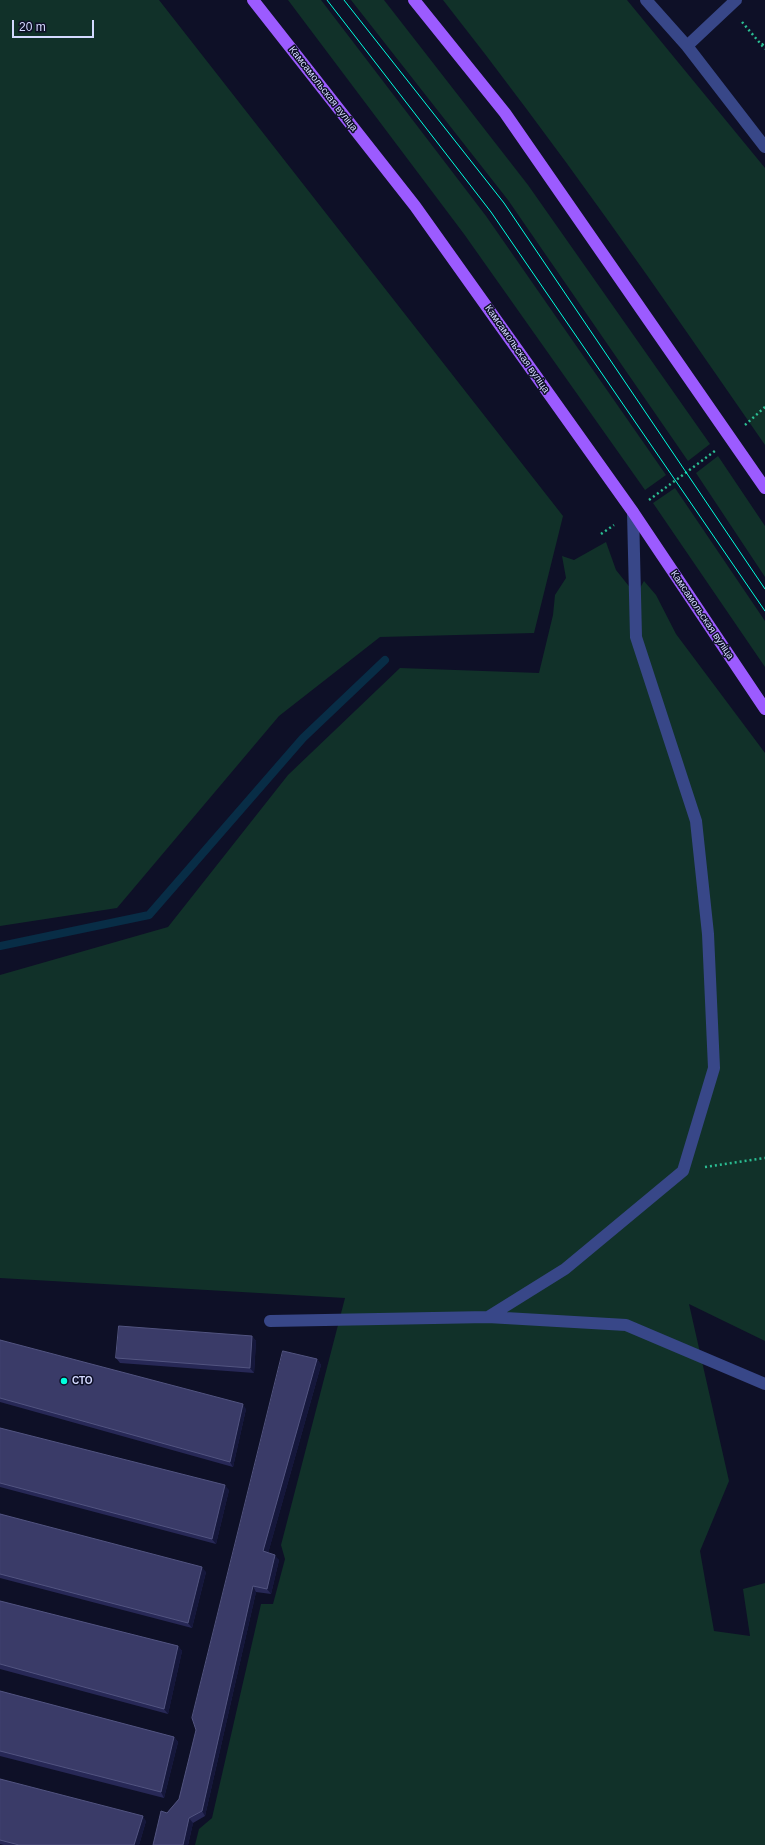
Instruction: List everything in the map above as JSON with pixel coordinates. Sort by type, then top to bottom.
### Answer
[{"type":"main road","name":"Камсамольская вуліца","points":[[253,0],[416,206],[633,512],[765,709]]},
{"type":"main road","points":[[414,0],[505,113],[765,488]]},
{"type":"street","points":[[646,0],[687,46],[765,148]]},
{"type":"street","points":[[687,46],[733,3]]},
{"type":"street","points":[[488,1318],[565,1269],[683,1171],[714,1068],[708,934],[696,821],[636,637],[633,512]]},
{"type":"street","points":[[270,1321],[488,1318],[626,1325],[765,1384]]},
{"type":"path","points":[[733,3],[765,49]]},
{"type":"path","points":[[762,45],[765,42]]},
{"type":"path","points":[[601,534],[686,474],[731,438],[765,407]]},
{"type":"path","points":[[683,1171],[765,1158]]},
{"type":"green space","points":[[0,0],[159,0],[563,516],[534,633],[380,637],[279,716],[117,908],[0,926]]},
{"type":"green space","points":[[288,0],[321,0],[486,216],[666,475],[645,490],[464,234]]},
{"type":"green space","points":[[351,0],[384,0],[528,185],[710,444],[688,461],[508,200]]},
{"type":"green space","points":[[443,0],[627,0],[765,168],[765,445],[567,164]]},
{"type":"green space","points":[[718,456],[765,526],[765,577],[696,473]]},
{"type":"green space","points":[[675,488],[765,621],[765,667],[653,503]]},
{"type":"green space","points":[[606,542],[616,570],[636,595],[644,581],[656,595],[676,634],[765,753],[765,1341],[689,1304],[729,1481],[700,1551],[714,1631],[750,1636],[743,1589],[765,1583],[765,1845],[195,1845],[199,1829],[212,1818],[261,1604],[273,1604],[285,1559],[281,1545],[345,1298],[0,1278],[0,975],[168,927],[288,775],[400,668],[539,673],[553,615],[555,595],[566,578],[562,556],[574,560]]},
{"type":"building","points":[[119,1326],[252,1336],[250,1368],[116,1358]]},
{"type":"building","points":[[0,1340],[243,1404],[230,1462],[0,1398]]},
{"type":"building","points":[[283,1351],[317,1359],[263,1551],[275,1555],[267,1589],[253,1586],[202,1811],[189,1818],[183,1845],[153,1845],[161,1811],[167,1813],[179,1799],[196,1730],[192,1718]]},
{"type":"building","points":[[0,1428],[225,1485],[212,1539],[0,1483]]},
{"type":"building","points":[[0,1514],[202,1567],[188,1623],[0,1574]]},
{"type":"building","points":[[0,1601],[178,1646],[164,1709],[0,1664]]},
{"type":"building","points":[[0,1691],[174,1737],[161,1792],[0,1751]]},
{"type":"building","points":[[0,1779],[143,1816],[134,1845],[19,1845],[0,1840]]},
{"type":"waterway","points":[[0,946],[149,915],[303,738],[385,660]]},
{"type":"tram line","points":[[327,0],[491,212],[765,611]]},
{"type":"tram line","points":[[344,0],[504,203],[765,589]]},
{"type":"place","name":"СТО","points":[[64,1381]]}]
